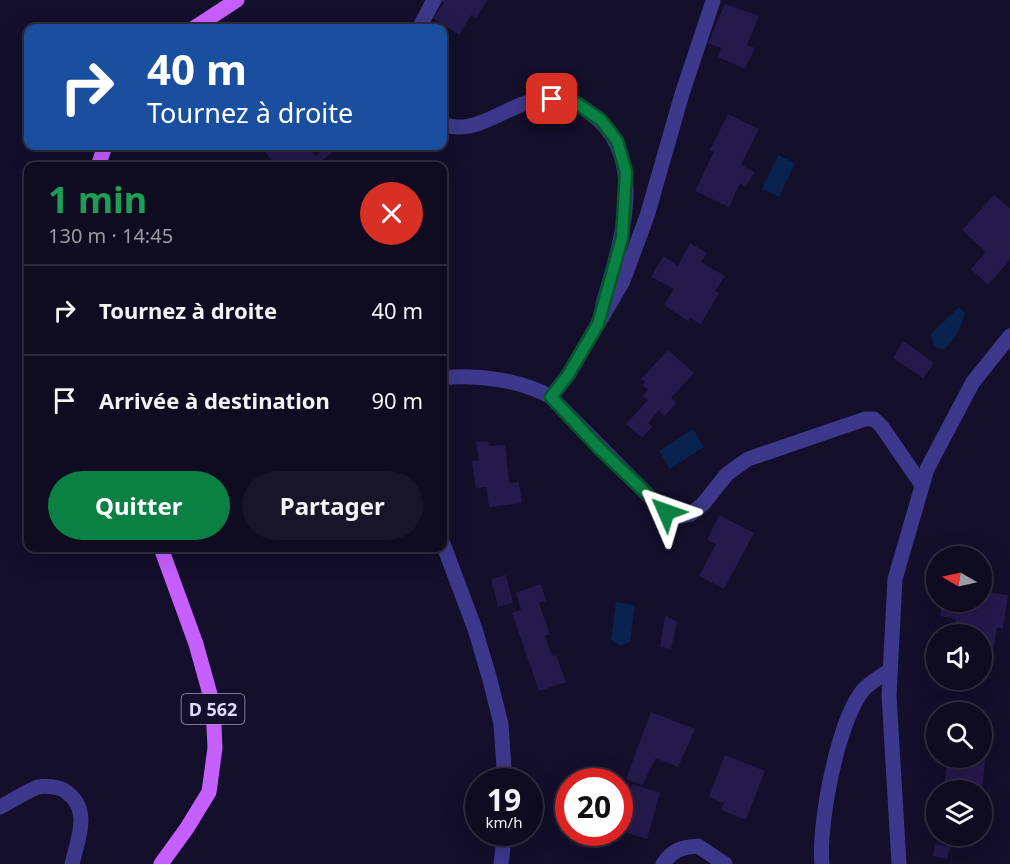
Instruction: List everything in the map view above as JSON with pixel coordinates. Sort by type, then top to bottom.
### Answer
[{"type":"main road","points":[[200,24],[237,0]]},
{"type":"main road","name":"D 562","points":[[161,864],[209,792],[215,748],[213,705],[196,644],[162,552]]},
{"type":"street","points":[[421,24],[434,0]]},
{"type":"street","points":[[551,397],[568,375],[623,281],[647,216],[682,94],[713,1]]},
{"type":"street","points":[[447,126],[474,125],[529,102],[552,99],[576,103],[601,120],[617,141],[626,172],[622,238],[598,324]]},
{"type":"street","points":[[899,864],[889,695],[895,579],[927,469],[972,382],[1010,336]]},
{"type":"street","points":[[447,377],[457,376],[500,380],[539,390],[551,397],[655,502],[666,512],[680,516],[691,514],[703,504],[727,474],[748,459],[865,419],[874,419],[882,427],[922,485]]},
{"type":"street","points":[[446,552],[475,629],[490,680],[501,724],[504,768]]},
{"type":"street","points":[[822,864],[821,832],[831,780],[847,720],[864,689],[890,670]]},
{"type":"street","points":[[0,807],[39,787],[62,789],[76,799],[81,812],[81,828],[72,864]]},
{"type":"street","points":[[501,864],[503,846]]},
{"type":"street","points":[[663,864],[669,855],[682,847],[698,846],[725,864]]},
{"type":"street","points":[[809,864],[822,848]]},
{"type":"water","points":[[778,155],[795,163],[779,197],[762,189]]},
{"type":"water","points":[[959,307],[965,313],[958,333],[944,349],[937,348],[933,345],[931,334]]},
{"type":"water","points":[[693,429],[704,447],[670,469],[659,451]]},
{"type":"water","points":[[616,602],[635,605],[630,642],[620,646],[611,640]]},
{"type":"building","points":[[440,0],[488,0],[476,18],[471,15],[459,35],[447,27],[447,24],[442,24],[433,18],[444,3]]},
{"type":"building","points":[[725,4],[759,16],[747,45],[755,48],[745,69],[718,57],[721,48],[708,43]]},
{"type":"building","points":[[728,114],[759,129],[741,165],[754,172],[746,187],[740,183],[729,207],[695,191],[714,152],[710,150]]},
{"type":"building","points":[[264,150],[312,150],[316,156],[323,150],[330,150],[332,153],[320,162],[273,162]]},
{"type":"building","points":[[994,195],[1010,208],[1010,260],[988,285],[971,269],[986,252],[962,230]]},
{"type":"building","points":[[690,243],[707,253],[701,262],[725,276],[715,291],[719,293],[701,324],[690,318],[688,321],[664,305],[674,289],[651,277],[663,256],[678,266]]},
{"type":"building","points":[[903,341],[934,363],[923,378],[893,358]]},
{"type":"building","points":[[668,350],[694,373],[671,398],[676,403],[665,416],[659,410],[648,423],[652,427],[642,438],[626,424],[648,400],[642,396],[648,390],[642,385],[645,382],[641,379]]},
{"type":"building","points":[[488,441],[489,446],[505,445],[509,483],[519,482],[522,503],[489,507],[486,487],[476,488],[472,461],[479,461],[476,442]]},
{"type":"building","points":[[719,515],[754,533],[724,589],[699,576],[716,544],[707,540]]},
{"type":"building","points":[[506,575],[513,603],[498,607],[491,579]]},
{"type":"building","points":[[541,584],[546,601],[539,603],[550,634],[545,636],[552,656],[556,655],[566,682],[539,691],[512,613],[521,610],[516,593]]},
{"type":"building","points":[[992,593],[1008,595],[1003,629],[997,627],[992,658],[992,624],[955,624],[956,619],[940,616],[941,612],[992,612]]},
{"type":"building","points":[[665,615],[677,622],[671,649],[660,647]]},
{"type":"building","points":[[651,712],[695,729],[678,767],[656,758],[642,785],[633,782],[633,768],[630,768]]},
{"type":"building","points":[[725,755],[765,771],[746,820],[721,810],[724,803],[709,797]]},
{"type":"building","points":[[946,768],[984,768],[983,780],[945,780]]},
{"type":"building","points":[[633,784],[660,793],[647,839],[633,835]]},
{"type":"building","points":[[935,846],[950,847],[947,859],[933,856]]},
{"type":"route","points":[[552,99],[576,103],[601,120],[617,141],[626,172],[622,238],[598,324],[568,375],[551,397],[600,449],[666,512]]}]
